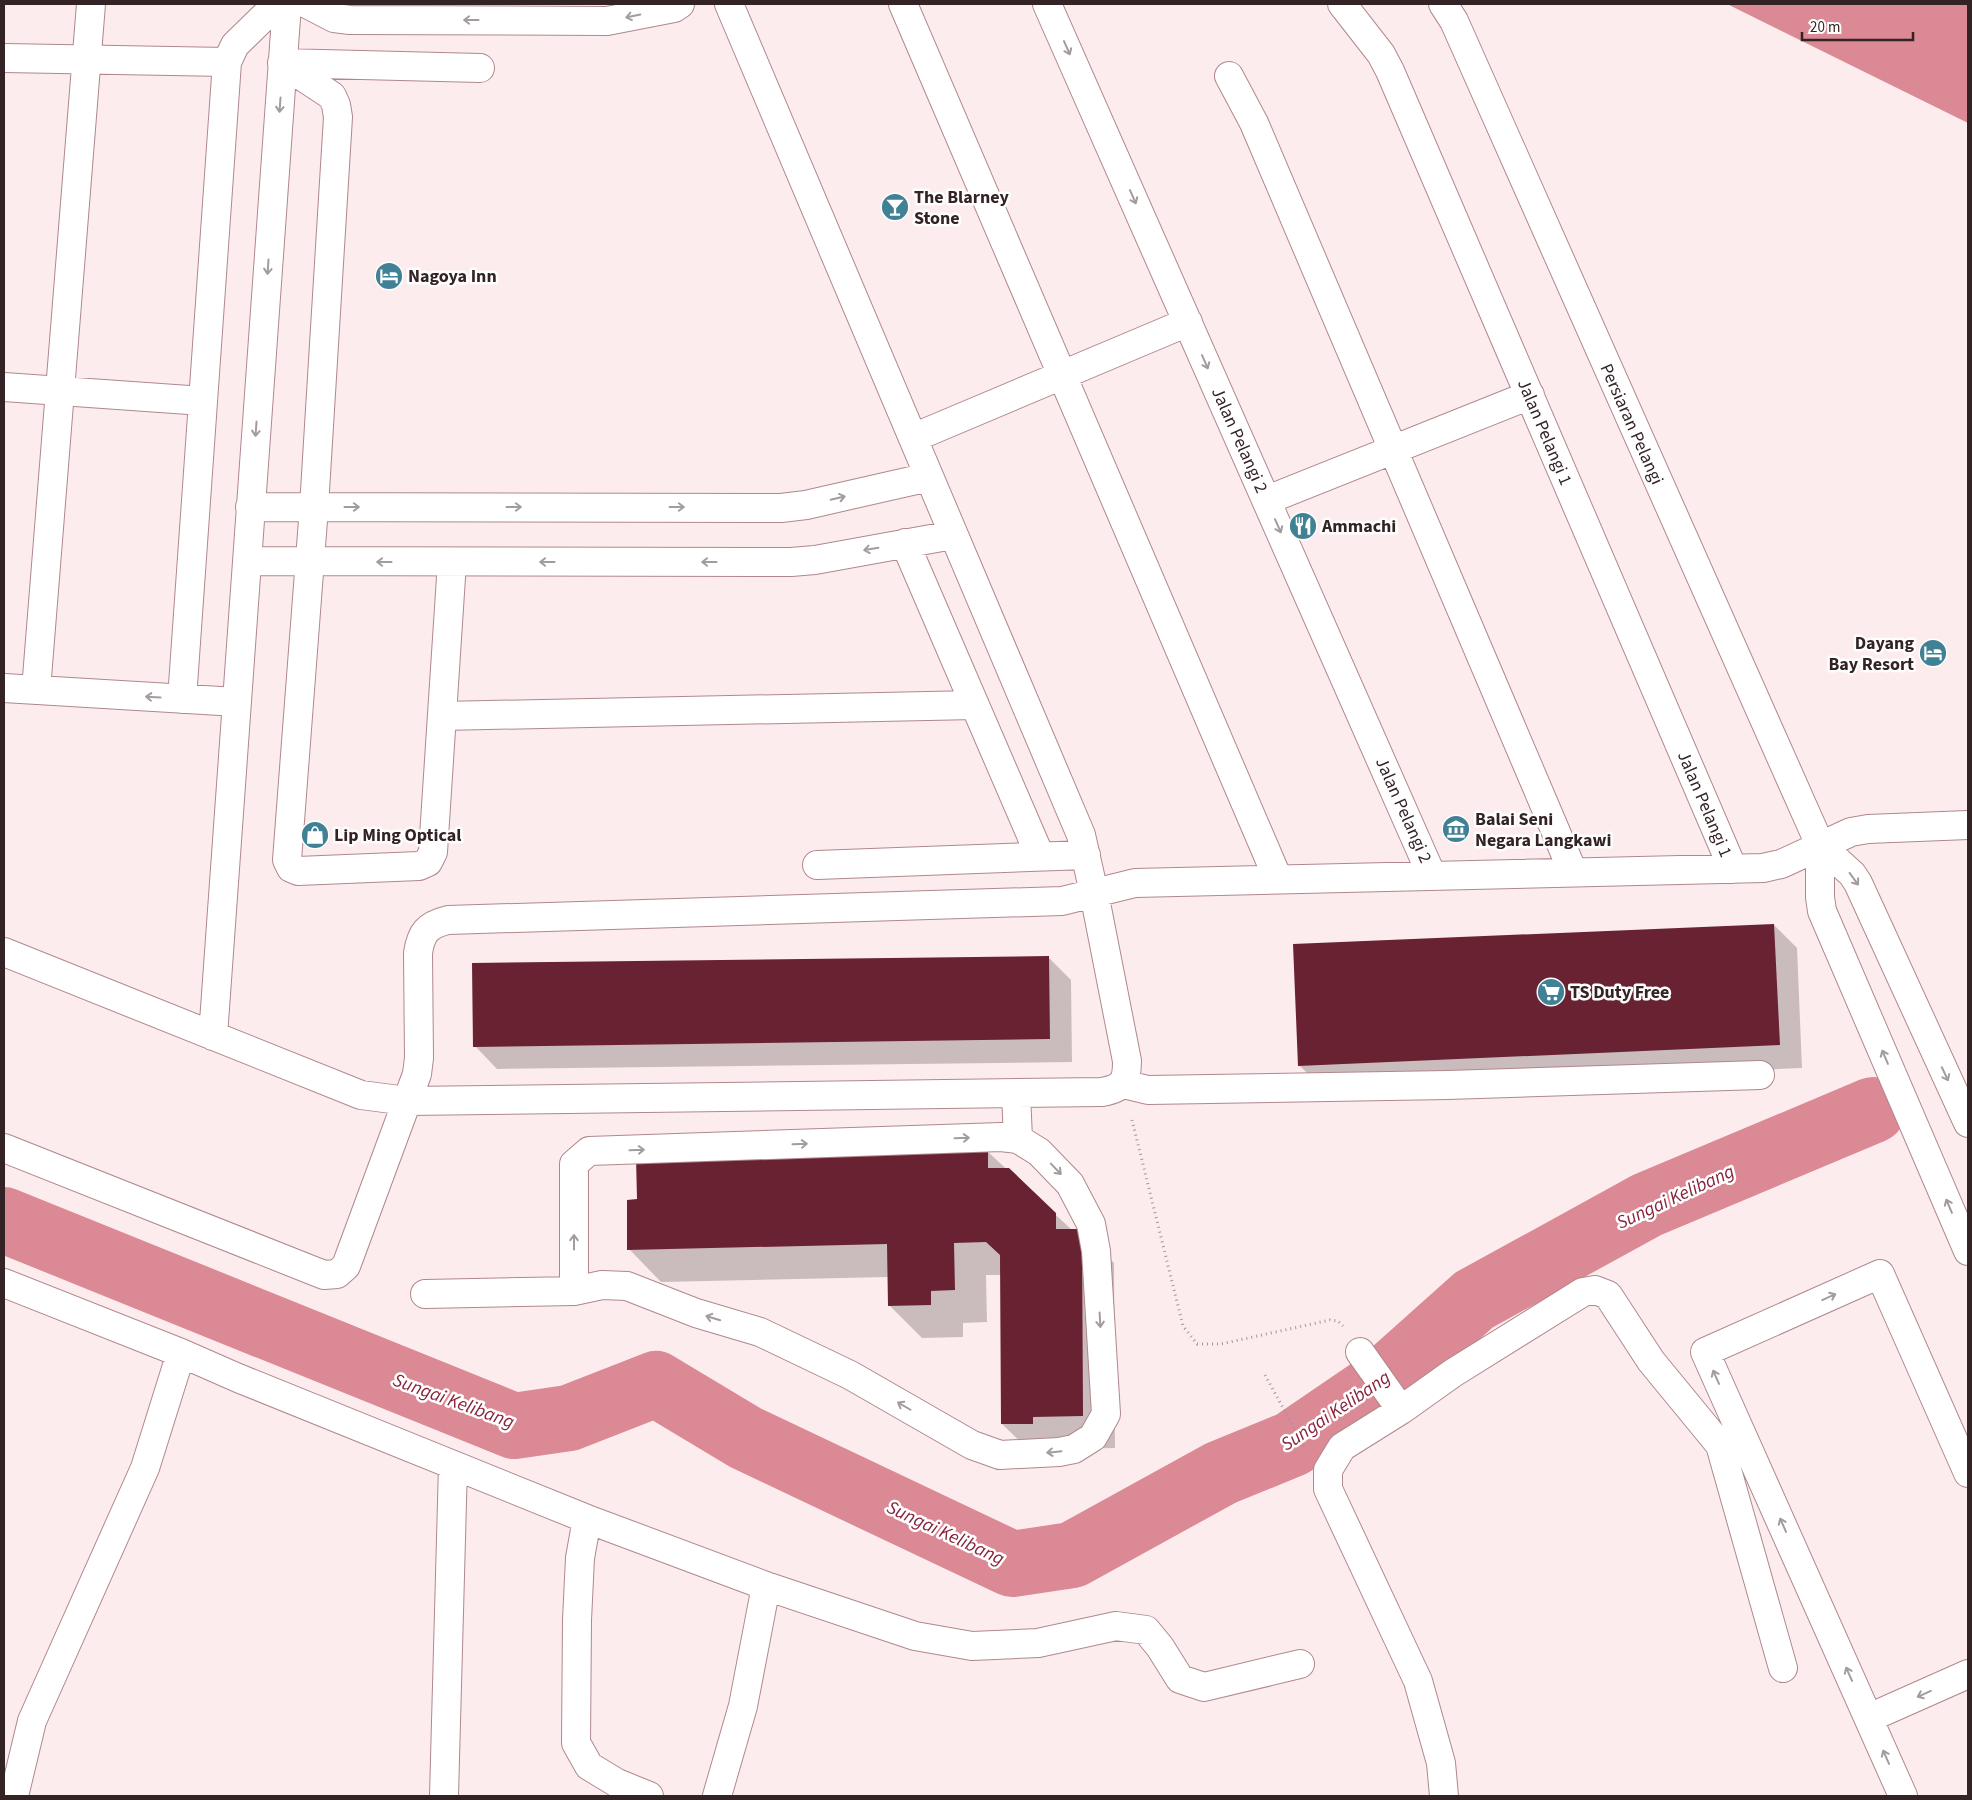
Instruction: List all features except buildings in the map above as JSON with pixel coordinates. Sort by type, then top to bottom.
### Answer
[{"type":"street","points":[[36,690],[91,4]]},
{"type":"street","points":[[182,699],[227,62],[235,45],[277,4]]},
{"type":"street","points":[[213,1036],[287,4]]},
{"type":"street","points":[[307,4],[334,18],[350,20],[607,21],[674,8],[680,4]]},
{"type":"street","points":[[4,952],[361,1095],[407,1101],[1102,1092],[1113,1090],[1123,1084],[1127,1073],[1128,1061],[1086,855],[1080,835],[728,4]]},
{"type":"street","points":[[903,4],[1278,879]]},
{"type":"street","name":"Jalan Pelangi 2","points":[[1047,4],[1432,876]]},
{"type":"street","name":"Jalan Pelangi 1","points":[[1342,4],[1381,54],[1390,71],[1733,869]]},
{"type":"street","name":"Persiaran Pelangi","points":[[1443,4],[1454,21],[1820,845]]},
{"type":"street","points":[[4,58],[227,62]]},
{"type":"street","points":[[282,64],[480,68]]},
{"type":"street","points":[[282,64],[332,96],[338,117],[311,562],[287,860],[291,868],[298,871],[419,866],[428,862],[433,852],[452,562]]},
{"type":"street","points":[[1229,76],[1254,123],[1573,872]]},
{"type":"street","points":[[913,438],[1188,322]]},
{"type":"street","points":[[4,387],[203,401]]},
{"type":"street","points":[[1267,500],[1530,395]]},
{"type":"street","points":[[250,507],[781,508],[806,505],[929,477]]},
{"type":"street","points":[[246,561],[791,562],[953,535]]},
{"type":"street","points":[[905,543],[1040,856]]},
{"type":"street","points":[[4,688],[237,702]]},
{"type":"street","points":[[442,716],[975,706]]},
{"type":"street","points":[[4,1148],[324,1275],[337,1274],[346,1266],[417,1074],[419,1058],[418,953],[425,931],[436,923],[458,920],[1062,901],[1135,883],[1763,868],[1781,864],[1851,832],[1868,829],[1968,825]]},
{"type":"street","points":[[1820,845],[1852,874],[1858,883],[1968,1123]]},
{"type":"street","points":[[1820,845],[1820,897],[1822,911],[1968,1251]]},
{"type":"street","points":[[818,865],[1086,855]]},
{"type":"street","points":[[1123,1084],[1148,1090],[1448,1085],[1760,1075]]},
{"type":"street","points":[[1016,1094],[1018,1139]]},
{"type":"street","points":[[425,1294],[574,1291],[602,1285],[627,1286],[696,1313],[760,1332],[850,1374],[972,1445],[1000,1455],[1059,1452],[1074,1449],[1093,1436],[1106,1414],[1096,1251],[1090,1224],[1070,1184],[1039,1152],[1018,1139],[1001,1137],[588,1151],[574,1164],[574,1291]]},
{"type":"street","points":[[1903,1796],[1705,1352],[1880,1274],[1968,1473]]},
{"type":"street","points":[[4,1283],[181,1353],[587,1519],[766,1586],[915,1636],[972,1646],[1038,1643],[1116,1626],[1146,1630],[1160,1646],[1180,1679],[1204,1686],[1300,1664]]},
{"type":"street","points":[[1444,1796],[1441,1763],[1418,1681],[1328,1489],[1328,1470],[1342,1448],[1402,1410],[1453,1373],[1583,1292],[1595,1290],[1608,1295],[1651,1361],[1720,1445],[1784,1668]]},
{"type":"street","points":[[1360,1352],[1402,1410]]},
{"type":"street","points":[[14,1796],[32,1720],[145,1468],[181,1353]]},
{"type":"street","points":[[444,1796],[453,1465]]},
{"type":"street","points":[[587,1519],[580,1558],[577,1620],[576,1743],[589,1766],[617,1783],[649,1796]]},
{"type":"street","points":[[717,1796],[743,1706],[766,1586]]},
{"type":"street","points":[[1869,1718],[1968,1674]]},
{"type":"path","points":[[1123,1084],[1183,1326],[1197,1344],[1221,1344],[1330,1320],[1338,1321],[1360,1352]]},
{"type":"path","points":[[1265,1375],[1307,1450]]},
{"type":"shaded area","points":[[1727,4],[1968,4],[1968,123]]},
{"type":"waterway","name":"Sungai Kelibang","points":[[4,1220],[514,1426],[569,1418],[656,1384],[746,1438],[1012,1564],[1072,1555],[1221,1473],[1292,1444],[1380,1384],[1474,1300],[1647,1205],[1873,1110]]},
{"type":"place","name":"The Blarney Stone","points":[[895,207]]},
{"type":"place","name":"Nagoya Inn","points":[[389,276]]},
{"type":"place","name":"Ammachi","points":[[1303,526]]},
{"type":"place","name":"Dayang Bay Resort","points":[[1933,653]]},
{"type":"place","name":"Balai Seni Negara Langkawi","points":[[1456,829]]},
{"type":"place","name":"Lip Ming Optical","points":[[315,835]]},
{"type":"place","name":"TS Duty Free","points":[[1551,992]]}]
